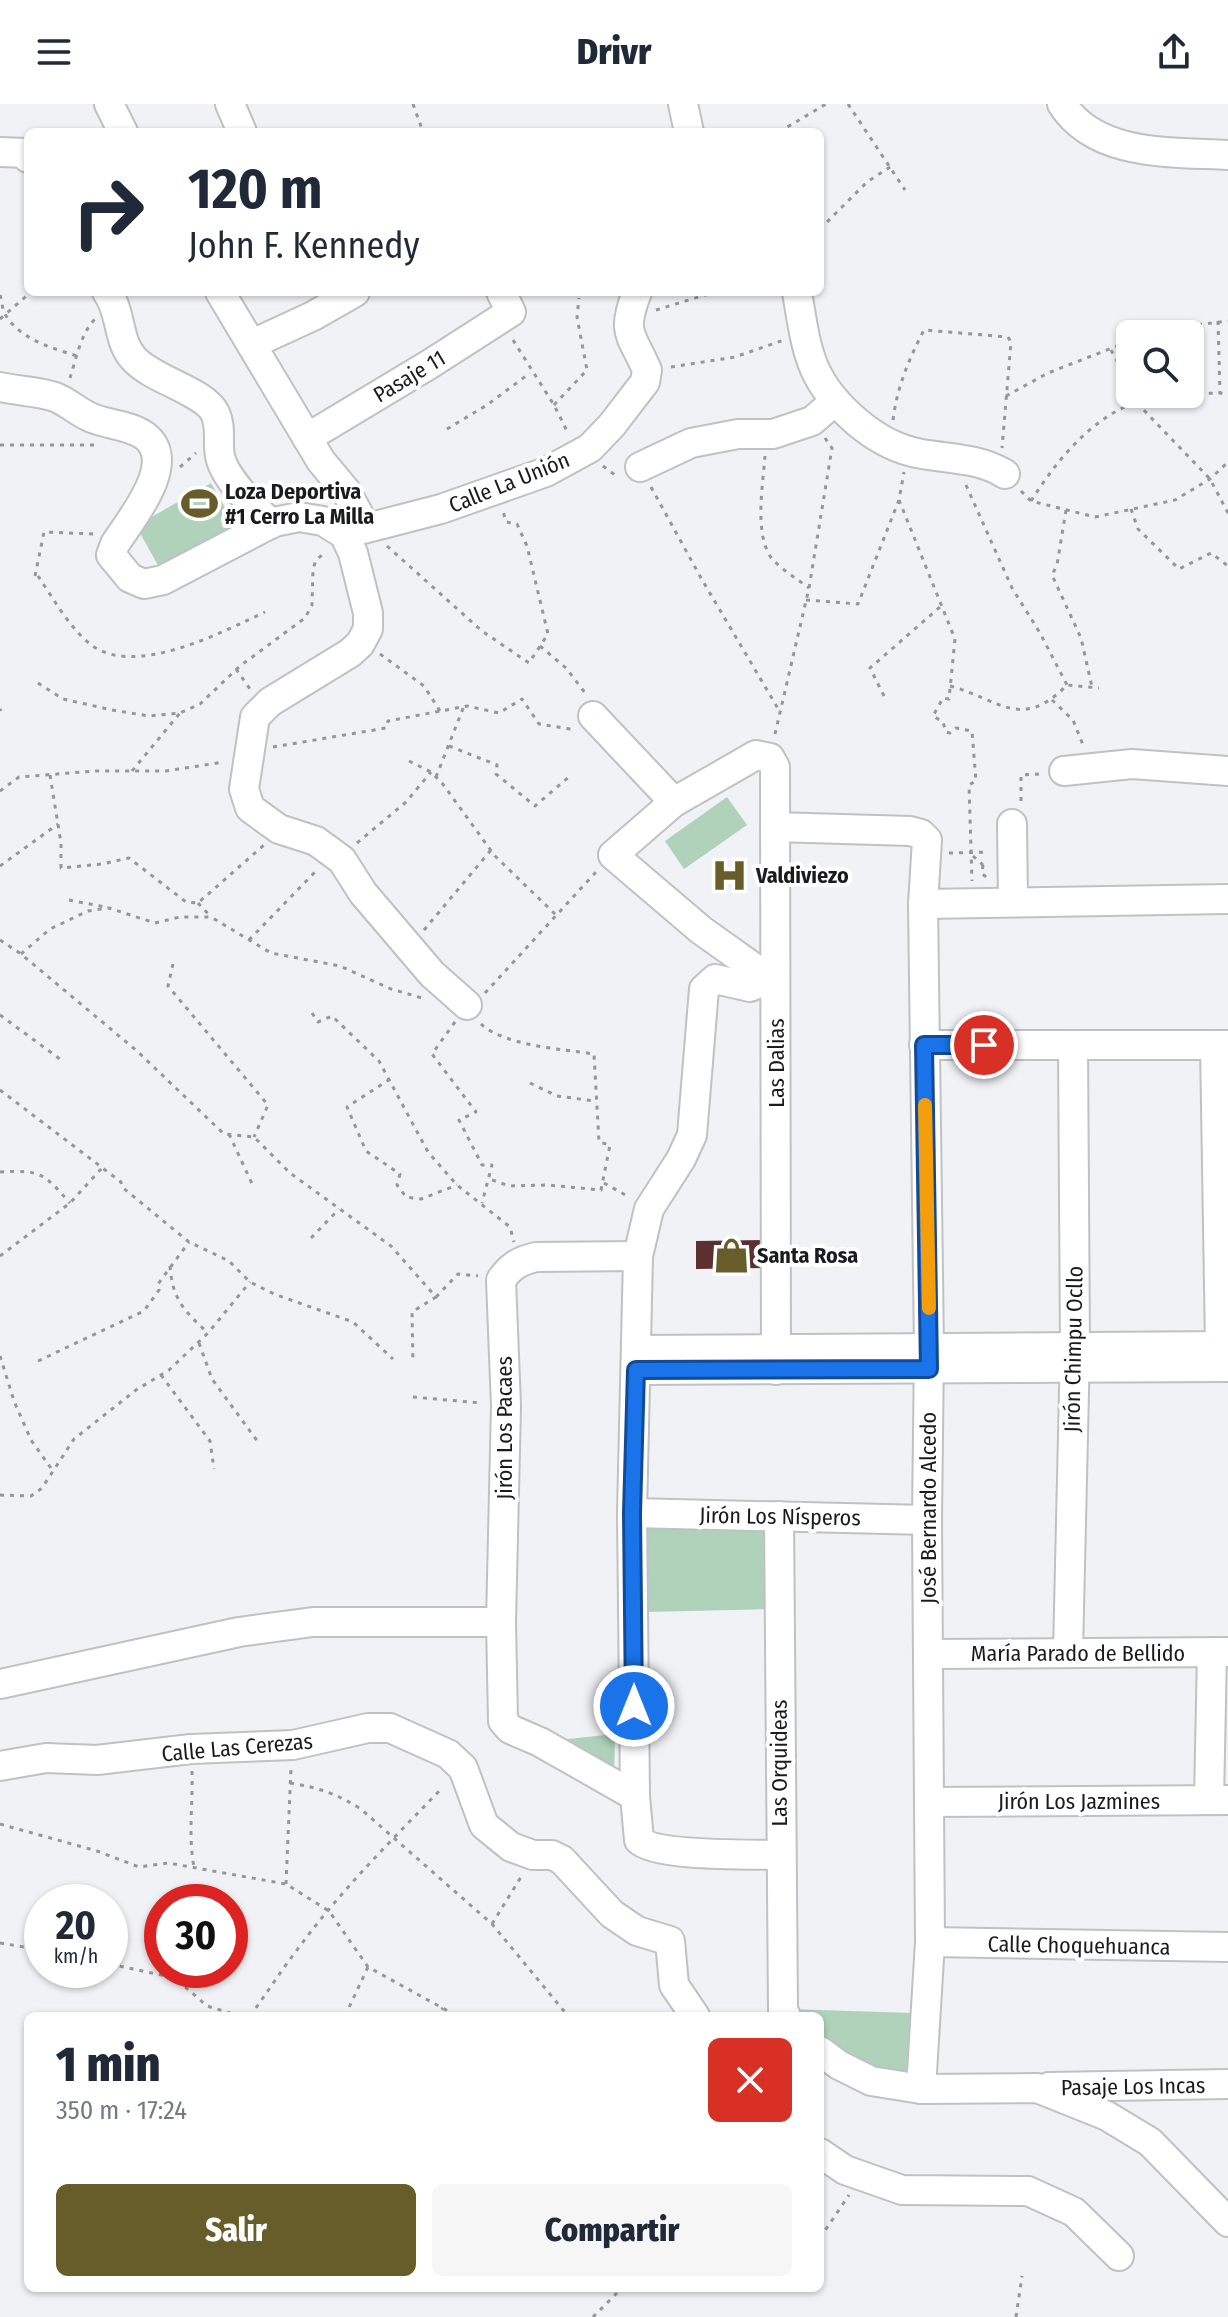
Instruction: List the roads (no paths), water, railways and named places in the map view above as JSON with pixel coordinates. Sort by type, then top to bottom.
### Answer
[{"type":"street","points":[[109,104],[121,128]]},
{"type":"street","points":[[230,104],[240,128]]},
{"type":"street","points":[[683,104],[688,128]]},
{"type":"street","points":[[1062,104],[1078,124],[1101,138],[1125,146],[1228,155]]},
{"type":"street","points":[[0,152],[24,153]]},
{"type":"street","points":[[222,296],[321,461],[346,491],[368,613],[368,629],[360,644],[270,702],[255,717],[244,789],[250,808],[279,829],[316,841],[342,860],[363,893],[409,948],[458,997]]},
{"type":"street","points":[[252,344],[348,296]]},
{"type":"street","points":[[798,296],[803,332],[813,366],[823,389],[834,402],[868,431],[890,444],[921,454],[984,463],[1002,473]]},
{"type":"street","points":[[101,302],[114,301],[125,348],[132,358],[149,372],[199,398],[214,411],[220,432],[220,456],[226,470],[252,505],[271,524]]},
{"type":"street","name":"Calle La Unión","points":[[353,535],[496,491],[546,472],[584,451],[645,382],[647,370],[631,339],[627,318],[643,302]]},
{"type":"street","name":"Pasaje 11","points":[[307,438],[504,308]]},
{"type":"street","points":[[0,387],[35,392],[64,401],[92,418],[132,429],[146,437],[156,449],[158,462],[154,480],[111,555],[130,578],[144,584],[163,580],[271,524],[299,517],[323,521],[353,535]]},
{"type":"street","points":[[640,467],[691,443],[738,434],[773,434],[812,421],[834,402]]},
{"type":"street","points":[[593,716],[674,802],[613,855],[701,930],[768,972],[750,987],[715,979],[704,989],[692,1135],[681,1159],[649,1209],[638,1256],[632,1513],[635,1796],[639,1840],[649,1848],[780,1855]]},
{"type":"street","name":"Las Dalias","points":[[674,802],[756,755],[770,758],[775,767],[768,972],[777,1360]]},
{"type":"street","points":[[1077,770],[1156,764],[1228,771]]},
{"type":"street","points":[[1012,824],[1013,902]]},
{"type":"street","name":"José Bernardo Alcedo","points":[[775,827],[910,831],[929,844],[927,840],[923,904],[929,1359],[930,1942],[921,2089]]},
{"type":"street","points":[[923,904],[1228,899]]},
{"type":"street","points":[[636,1360],[1075,1358],[1225,1353],[1222,1045],[924,1045]]},
{"type":"street","name":"Jirón Chimpu Ocllo","points":[[1068,1653],[1075,1358],[1073,1045]]},
{"type":"street","name":"Jirón Los Pacaes","points":[[635,1796],[540,1742],[510,1729],[503,1721],[501,1622],[511,1270],[536,1257],[638,1256]]},
{"type":"street","name":"Jirón Los Nísperos","points":[[632,1513],[927,1520]]},
{"type":"street","name":"Las Orquideas","points":[[779,1516],[784,2012]]},
{"type":"street","points":[[0,1684],[227,1635],[313,1622],[501,1622]]},
{"type":"street","points":[[1218,1800],[1220,1652]]},
{"type":"street","name":"María Parado de Bellido","points":[[928,1654],[1220,1652]]},
{"type":"street","name":"Calle Las Cerezas","points":[[0,1766],[46,1758],[97,1760],[191,1749],[293,1745],[368,1728],[390,1728],[448,1754],[463,1768],[484,1825],[511,1847],[562,1860],[612,1914],[637,1931],[670,1941],[674,1985],[692,2012]]},
{"type":"street","name":"Jirón Los Jazmines","points":[[929,1802],[1218,1800]]},
{"type":"street","name":"Calle Choquehuanca","points":[[930,1942],[1228,1947]]},
{"type":"street","name":"Pasaje Los Incas","points":[[824,2054],[871,2081],[921,2089],[1228,2084]]},
{"type":"street","name":"Pasaje Los Incas","points":[[1037,2088],[1107,2116],[1150,2142],[1228,2222]]},
{"type":"street","points":[[824,2157],[862,2177],[902,2190],[1028,2191],[1074,2212],[1119,2256]]},
{"type":"place","name":"Loza Deportiva #1 Cerro La Milla","points":[[199,504]]},
{"type":"place","name":"Valdiviezo","points":[[730,875]]},
{"type":"place","name":"Santa Rosa","points":[[731,1255]]}]
